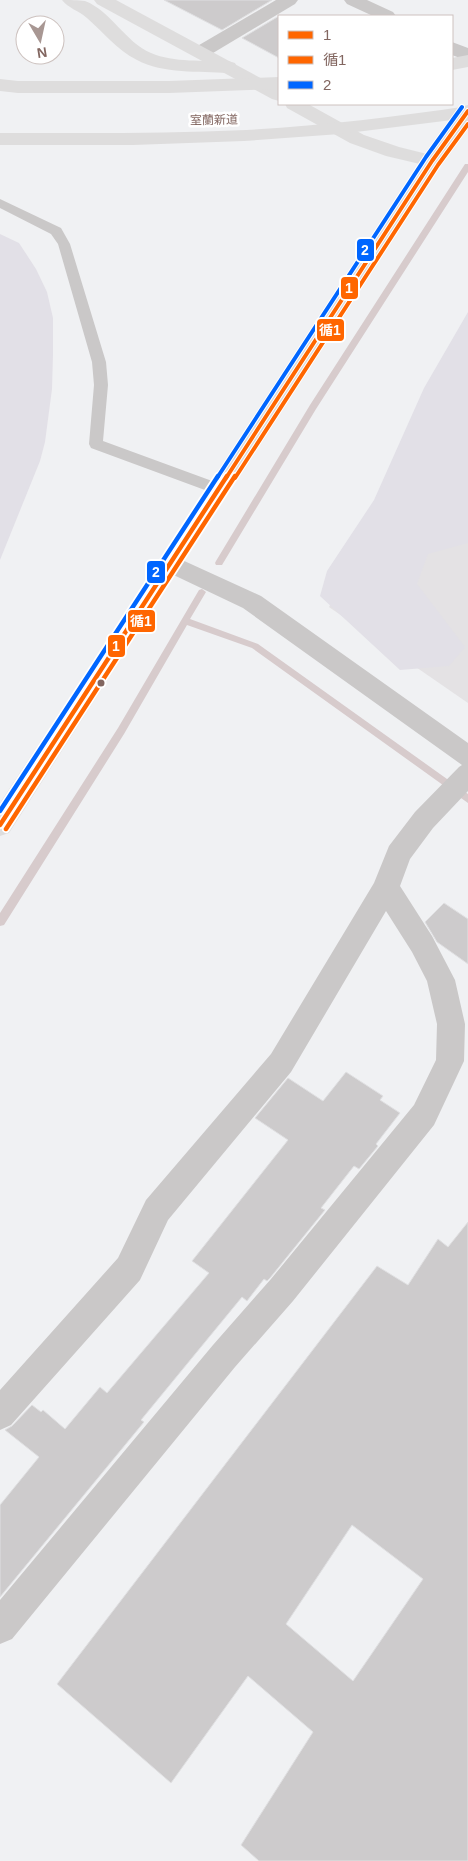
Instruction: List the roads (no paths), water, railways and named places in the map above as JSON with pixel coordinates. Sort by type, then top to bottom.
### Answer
[{"type":"main road","points":[[71,0],[91,12],[125,44],[144,57],[166,64],[232,59]]},
{"type":"main road","points":[[103,0],[201,52],[232,59]]},
{"type":"main road","points":[[202,33],[219,42],[232,59],[278,96]]},
{"type":"main road","points":[[453,64],[468,61]]},
{"type":"main road","points":[[262,66],[278,75]]},
{"type":"main road","points":[[453,81],[468,79]]},
{"type":"main road","points":[[0,85],[18,87],[169,87],[278,82]]},
{"type":"main road","name":"室蘭新道","points":[[0,103],[138,103],[278,97]]},
{"type":"main road","points":[[453,100],[468,97]]},
{"type":"main road","points":[[296,105],[357,139],[393,152],[436,156]]},
{"type":"main road","points":[[331,105],[379,132],[436,156]]},
{"type":"main road","name":"室蘭新道","points":[[0,122],[148,122],[266,119],[417,105]]},
{"type":"main road","points":[[3,816],[436,156],[468,112]]},
{"type":"main road","points":[[0,139],[210,138],[349,128],[468,112]]},
{"type":"main road","points":[[0,154],[90,154],[256,149],[357,139]]},
{"type":"street","points":[[201,52],[289,0]]},
{"type":"street","points":[[353,0],[384,15]]},
{"type":"street","points":[[453,48],[468,55]]},
{"type":"street","points":[[0,1414],[129,1269],[157,1210],[281,1063],[386,887],[398,854],[424,820],[462,777],[252,602],[169,562]]},
{"type":"street","points":[[0,1627],[224,1356],[288,1282],[424,1115],[450,1062],[452,1024],[441,980],[422,944],[386,887]]},
{"type":"lane","points":[[0,203],[56,231],[64,244],[99,362],[101,385],[96,444],[218,489]]},
{"type":"waterway","points":[[219,563],[313,407],[468,166]]},
{"type":"waterway","points":[[185,621],[202,592]]},
{"type":"waterway","points":[[0,922],[121,731],[185,621]]},
{"type":"waterway","points":[[185,621],[255,646],[468,799]]}]
